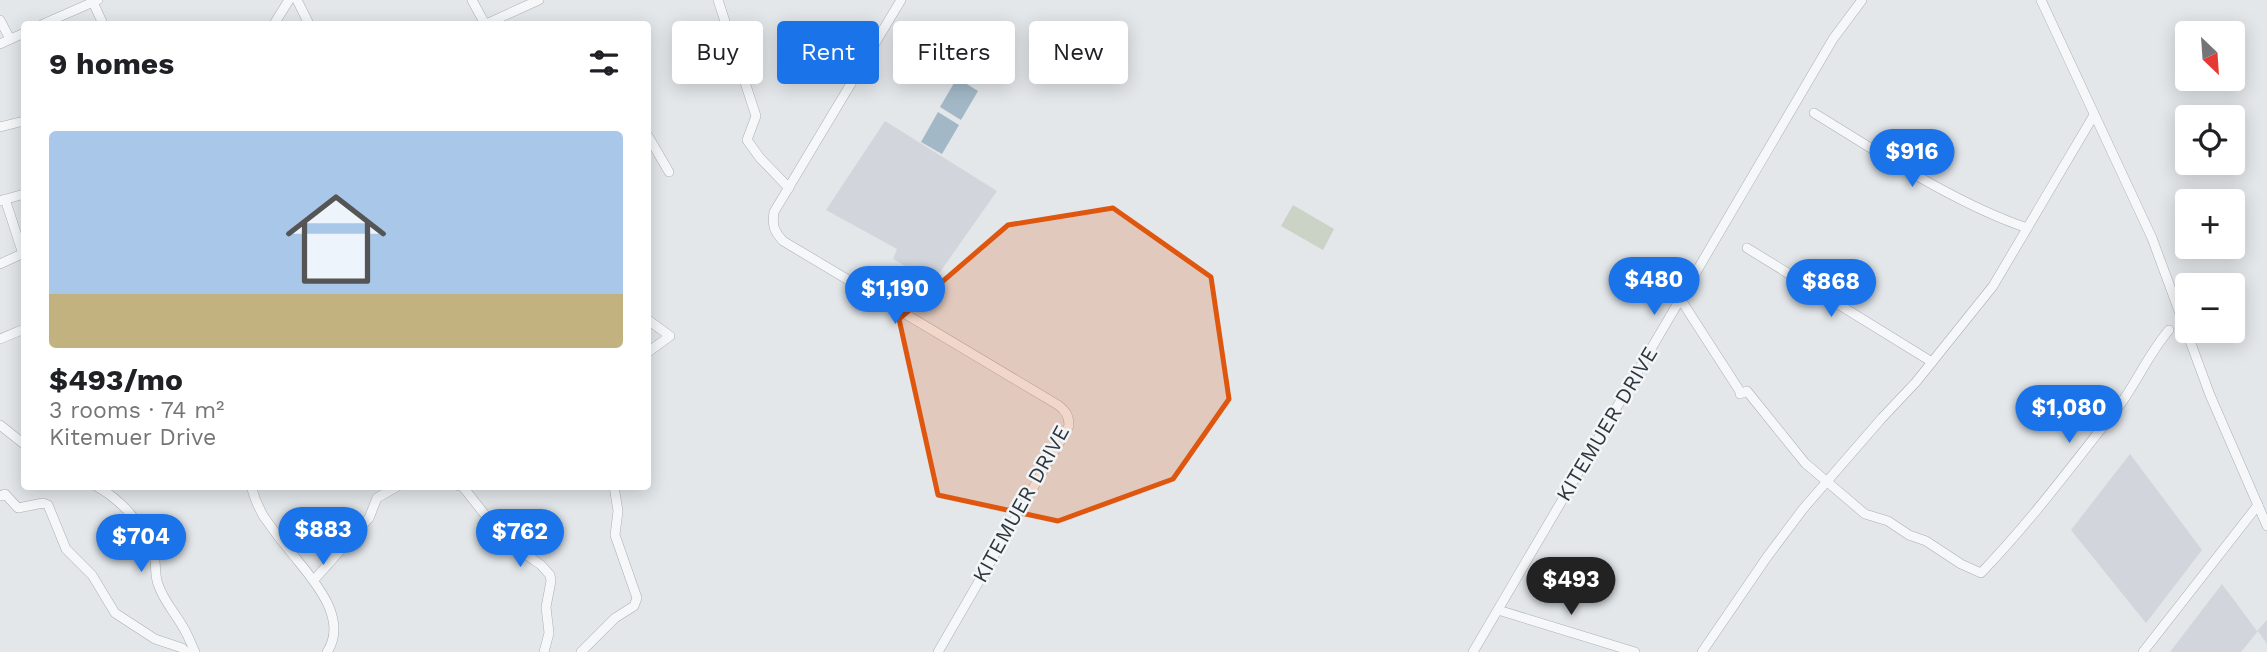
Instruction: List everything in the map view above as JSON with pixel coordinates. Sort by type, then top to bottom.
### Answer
[{"type":"street","points":[[276,21],[289,0]]},
{"type":"street","points":[[297,0],[308,21]]},
{"type":"street","points":[[472,0],[484,21]]},
{"type":"street","points":[[493,21],[539,0]]},
{"type":"street","points":[[718,0],[756,116],[747,140],[789,188]]},
{"type":"street","name":"KITEMUER DRIVE","points":[[901,0],[774,212],[774,232],[783,241],[1058,405],[1065,410],[1069,418],[1069,426],[938,652]]},
{"type":"street","name":"KITEMUER DRIVE","points":[[1473,652],[1860,0]]},
{"type":"street","points":[[2041,0],[2152,238],[2210,395],[2267,526]]},
{"type":"street","points":[[50,21],[95,1],[102,21]]},
{"type":"street","points":[[0,20],[10,40]]},
{"type":"street","points":[[0,44],[21,34]]},
{"type":"street","points":[[1814,113],[1992,216],[2027,229]]},
{"type":"street","points":[[1702,652],[1803,509],[1932,362],[1993,286],[2094,115]]},
{"type":"street","points":[[0,127],[21,122]]},
{"type":"street","points":[[651,141],[669,172]]},
{"type":"street","points":[[21,195],[2,200],[21,247]]},
{"type":"street","points":[[1747,248],[1932,362]]},
{"type":"street","points":[[0,264],[21,255]]},
{"type":"street","points":[[1681,300],[1740,393],[1747,391],[1755,399],[1805,463],[1866,514],[1888,521],[1981,573],[2013,540],[2069,472],[2119,405],[2169,330]]},
{"type":"street","points":[[651,322],[670,336],[651,350]]},
{"type":"street","points":[[0,339],[21,330]]},
{"type":"street","points":[[0,425],[21,442]]},
{"type":"street","points":[[103,490],[117,498],[143,534],[153,553],[157,582],[195,652]]},
{"type":"street","points":[[253,490],[263,515],[314,580],[326,601],[334,623],[334,642],[327,652]]},
{"type":"street","points":[[314,580],[369,518],[377,498],[391,490]]},
{"type":"street","points":[[465,490],[505,540],[541,565],[550,575],[546,607],[549,633],[544,652]]},
{"type":"street","points":[[581,652],[615,618],[634,606],[637,598],[615,535],[618,511],[615,490]]},
{"type":"street","points":[[0,496],[5,494],[18,508],[43,503],[48,505],[66,549],[92,575],[115,613],[155,639],[186,652]]},
{"type":"street","points":[[2143,652],[2258,505]]},
{"type":"street","points":[[1498,610],[1635,652]]},
{"type":"highlighted area","points":[[1113,208],[1211,277],[1229,399],[1173,479],[1058,521],[938,495],[899,319],[1008,225]]},
{"type":"shaded area","points":[[885,121],[997,191],[933,282],[893,259],[897,249],[826,210]]},
{"type":"shaded area","points":[[1293,205],[1334,229],[1323,250],[1281,226]]},
{"type":"shaded area","points":[[2130,454],[2202,550],[2146,623],[2071,530]]},
{"type":"shaded area","points":[[2222,584],[2257,631],[2267,620],[2267,644],[2258,631],[2241,652],[2170,652]]},
{"type":"water","points":[[953,84],[967,84],[978,91],[961,120],[940,107]]},
{"type":"water","points":[[938,112],[959,125],[942,154],[921,142]]}]
